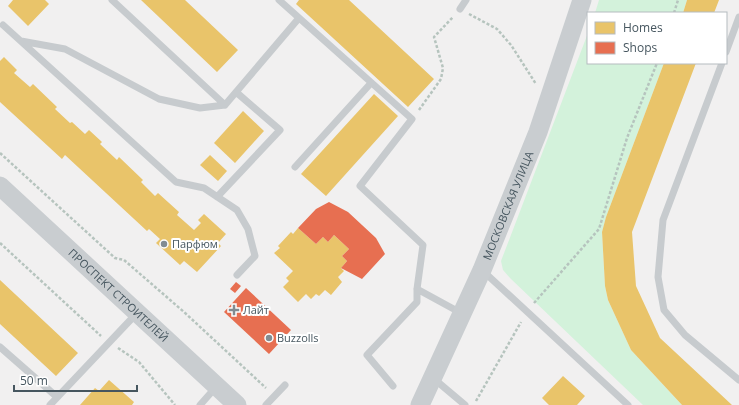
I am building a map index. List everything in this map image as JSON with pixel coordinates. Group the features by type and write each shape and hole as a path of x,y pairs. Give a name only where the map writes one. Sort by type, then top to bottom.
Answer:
{"main road":[{"name":"МОСКОВСКАЯ УЛИЦА","path":"420,405 482,270 538,132 582,0"},
{"name":"ПРОСПЕКТ СТРОИТЕЛЕЙ","path":"0,186 237,405"}],"lane":[{"path":"112,0 225,105"},
{"path":"278,0 412,119 360,186 423,244 417,289 417,302 367,355 393,386"},
{"path":"460,9 466,0"},
{"path":"727,49 739,17"},
{"path":"21,41 64,49 159,99 200,108 225,105 299,18"},
{"path":"1,24 176,182 204,188 237,210 248,229 255,256 237,275"},
{"path":"722,64 663,220 658,277 664,310 685,335 739,380"},
{"path":"295,167 372,83"},
{"path":"217,197 280,130 236,92"},
{"path":"482,270 628,405"},
{"path":"417,289 462,314"},
{"path":"50,405 137,313"},
{"path":"0,347 57,397"},
{"path":"433,377 465,405"},
{"path":"266,405 285,385"},
{"path":"200,405 217,386"}],"path":[{"path":"674,12 678,0"},
{"path":"412,119 440,80 443,68 434,37 460,9 497,29 511,45 540,89"},
{"path":"474,405 527,311 598,229 627,138 657,64"},
{"path":"0,153 115,258 124,260 184,312 275,396"},
{"path":"0,244 109,343 140,362 175,405"}],"green space":[{"path":"599,0 687,0 683,12 595,12"},
{"path":"587,36 587,64 664,64 606,217 602,232 605,286 608,300 631,350 682,405 643,405 511,279 503,270 501,261"}],"building: Homes":[{"path":"13,0 45,0 49,4 28,26 8,6"},
{"path":"141,0 185,0 238,50 217,72"},
{"path":"299,0 349,0 434,79 408,107 296,4"},
{"path":"687,0 719,0 714,12 683,12"},
{"path":"4,57 17,70 14,73 30,87 33,84 57,107 55,109 70,123 72,122 85,134 89,130 102,142 100,144 117,160 119,157 143,180 141,182 155,196 158,193 179,212 177,215 194,230 201,223 198,220 204,214 226,234 218,243 221,246 197,272 184,261 180,265 156,243 160,239 149,229 147,231 65,155 62,159 0,102 0,61"},
{"path":"664,64 696,64 632,232 636,286 660,338 732,405 682,405 631,350 608,300 605,286 602,232 606,217"},
{"path":"374,94 398,116 326,196 301,174"},
{"path":"243,111 264,131 235,163 214,143"},
{"path":"210,155 227,171 218,181 200,165"},
{"path":"298,228 316,244 323,237 328,242 334,235 349,249 342,256 347,261 341,268 344,271 338,277 342,282 331,295 325,290 319,296 316,294 311,299 306,294 298,302 283,287 289,281 286,278 293,271 274,253 280,248 278,246 291,232 293,234"},
{"path":"0,280 78,353 56,376 0,324"},
{"path":"563,376 585,396 577,405 549,405 542,398"},
{"path":"109,380 134,402 132,405 80,405 95,388 99,391"}],"building: Shops":[{"path":"329,202 348,212 376,238 385,254 362,279 341,268 347,261 342,256 349,249 334,235 328,242 323,237 316,244 298,228 316,209"},
{"path":"236,282 241,286 235,293 230,289"},
{"path":"246,288 291,330 269,354 224,312"}],"place":[{"name":"Парфюм","path":"164,244"},
{"name":"Лайт","path":"234,310"},
{"name":"Buzzolls","path":"269,338"}]}
